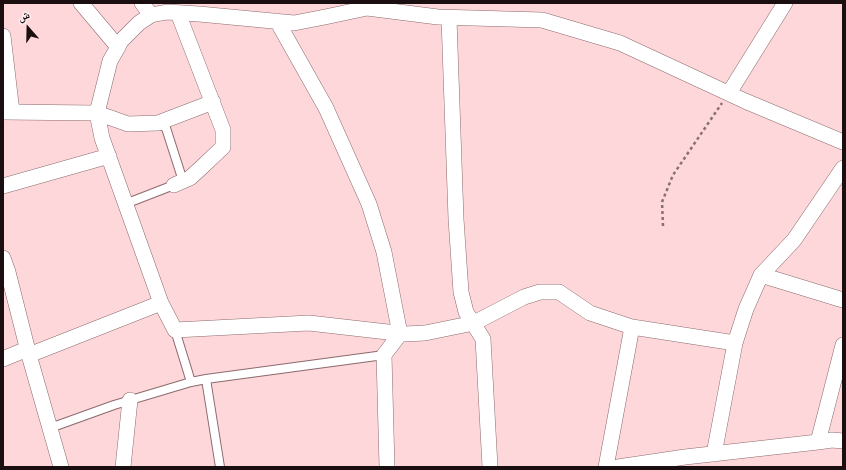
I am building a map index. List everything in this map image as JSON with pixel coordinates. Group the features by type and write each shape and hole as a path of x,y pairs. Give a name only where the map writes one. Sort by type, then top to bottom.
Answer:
{"street":[{"path":"81,3 118,47"},
{"path":"729,93 785,3"},
{"path":"735,342 632,327 590,313 559,292 540,292 524,297 474,323 425,333 400,333 309,323 175,330 161,303 102,138 97,113 110,61 121,41 139,23 147,9 176,9 199,14 294,23 368,8 449,18 542,20 620,43 729,93 843,142"},
{"path":"176,9 224,130 223,147 190,178 179,183"},
{"path":"449,18 456,219 461,285 466,312 483,339 490,467"},
{"path":"277,22 326,108 369,204 384,252 400,333 384,355 387,467"},
{"path":"3,36 7,112 97,113 128,124 158,123 212,102"},
{"path":"3,186 108,156"},
{"path":"714,454 735,342 746,309 760,275 794,240 843,168"},
{"path":"3,258 61,467"},
{"path":"760,275 843,300"},
{"path":"3,359 28,352 161,303"},
{"path":"606,467 632,327"},
{"path":"818,442 843,345"},
{"path":"123,467 130,400"},
{"path":"618,467 832,440 843,441"}],"lane":[{"path":"125,204 179,183 166,128 158,123"},
{"path":"175,330 191,382"},
{"path":"50,428 130,400 191,382 384,355"},
{"path":"206,380 220,467"}],"path":[{"path":"663,226 662,202 673,175 729,93"}]}
